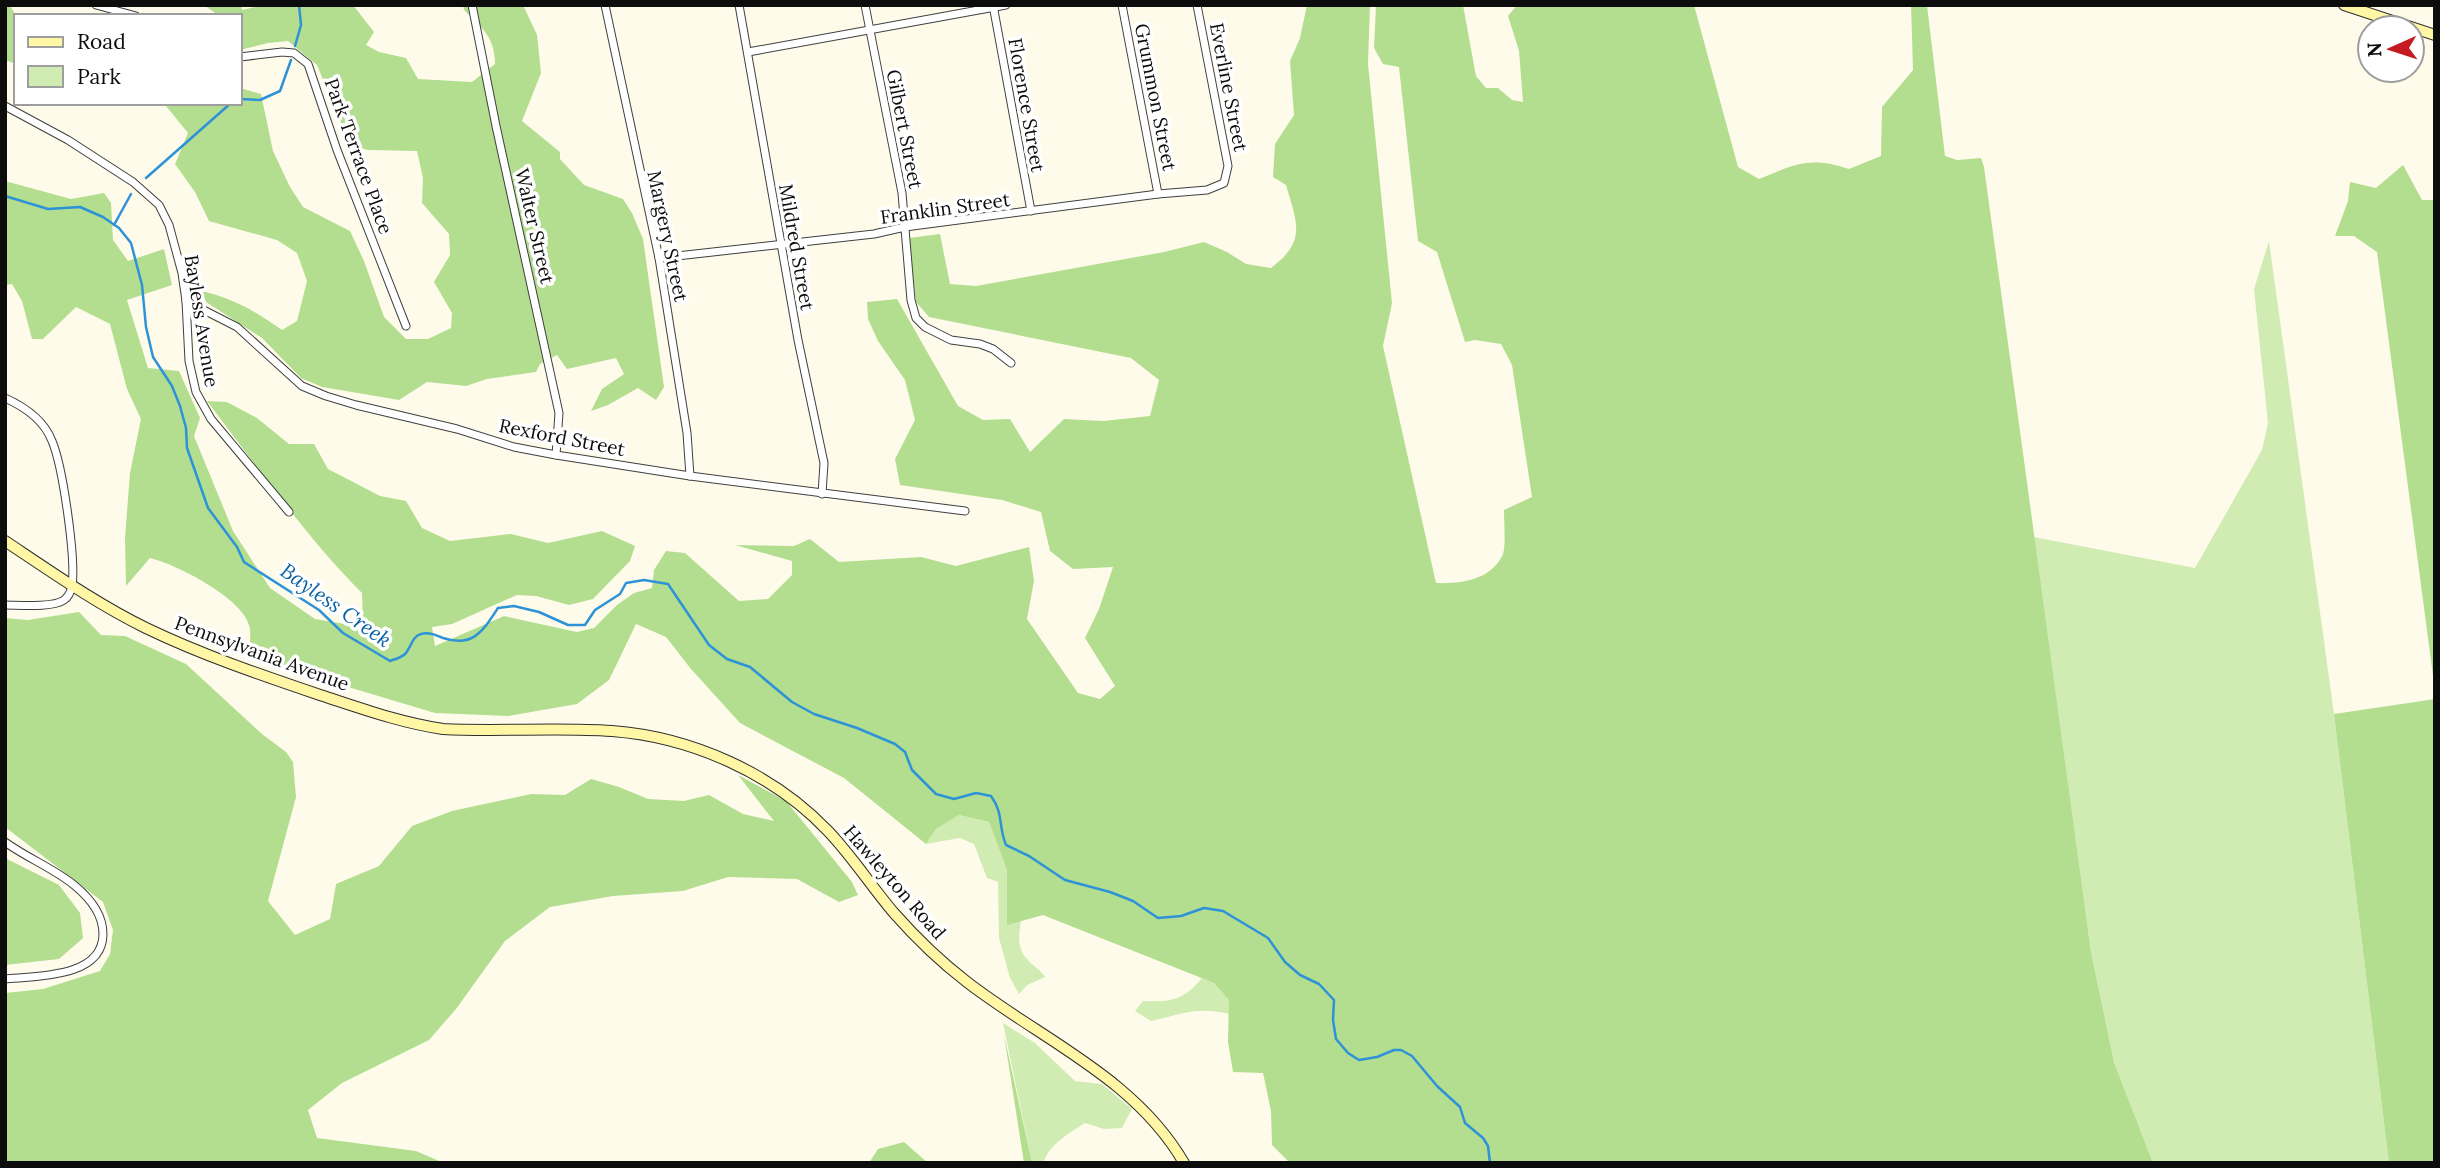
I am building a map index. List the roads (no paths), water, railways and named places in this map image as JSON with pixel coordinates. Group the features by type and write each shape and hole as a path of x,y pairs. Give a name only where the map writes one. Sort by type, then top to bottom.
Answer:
{"street":[{"path":"96,5 129,14"},
{"name":"Walter Street","path":"472,5 559,413 556,455"},
{"name":"Margery Street","path":"605,5 659,258 687,433 690,475"},
{"name":"Mildred Street","path":"738,5 780,245 824,463 822,494"},
{"name":"Gilbert Street","path":"865,5 902,193 911,300 916,318 925,327 951,340 980,344 993,349 1012,363"},
{"path":"748,52 1006,5"},
{"name":"Grummon Street","path":"1122,5 1158,194"},
{"name":"Everline Street","path":"1197,5 1219,111 1228,166 1227,175"},
{"path":"2344,5 2435,34"},
{"name":"Florence Street","path":"993,6 1031,211"},
{"name":"Park Terrace Place","path":"242,57 282,52 294,54 308,64 337,150 406,326"},
{"name":"Bayless Avenue","path":"5,106 68,141 152,197 169,225 182,273 189,361 192,381 199,399 211,419 289,512"},
{"name":"Franklin Street","path":"659,258 874,234 905,227 1207,190 1224,183 1227,175"},
{"name":"Rexford Street","path":"186,301 237,327 302,386 326,396 457,429 514,447 690,475 965,512"},
{"path":"5,398 27,410 42,424 52,440 66,509 72,585 65,599 54,604 5,605"},
{"name":"Pennsylvania Avenue","path":"5,541 72,585 143,626 258,674 421,726 528,731"},
{"name":"Hawleyton Road","path":"528,731 614,732 666,741 747,770 784,792 830,832 894,912 941,961 991,999 1117,1085 1155,1121 1184,1163"},
{"path":"5,842 77,887 97,910 103,924 103,943 95,957 87,964 64,972 5,979"}],"waterway":[{"path":"295,46 301,25 299,5"},
{"path":"242,99 260,100 280,91 291,60"},
{"path":"146,178 229,105"},
{"path":"114,225 131,194"},
{"name":"Bayless Creek","path":"5,196 48,209 80,207 119,228 131,243 142,285 146,327 153,357 172,386 180,406 186,428 187,448 208,508 237,547 244,562 319,610 343,633 390,661 405,654 421,634 432,634 453,641 470,639 482,630 498,608 514,606 539,612 568,625 585,625 595,610 620,594 626,583 644,580 668,584 709,645 727,659 750,667 792,702 814,714 895,744 905,752 912,770 936,794 954,799 976,793 991,796 998,809 1006,845 1029,856 1065,880 1133,901 1158,918 1181,916 1204,908 1223,911 1268,938 1285,962 1300,975 1319,984 1334,1000 1336,1039 1348,1053 1359,1060 1394,1050 1401,1050 1412,1056 1437,1086 1460,1107 1465,1123 1483,1138 1488,1146 1490,1163"}]}
